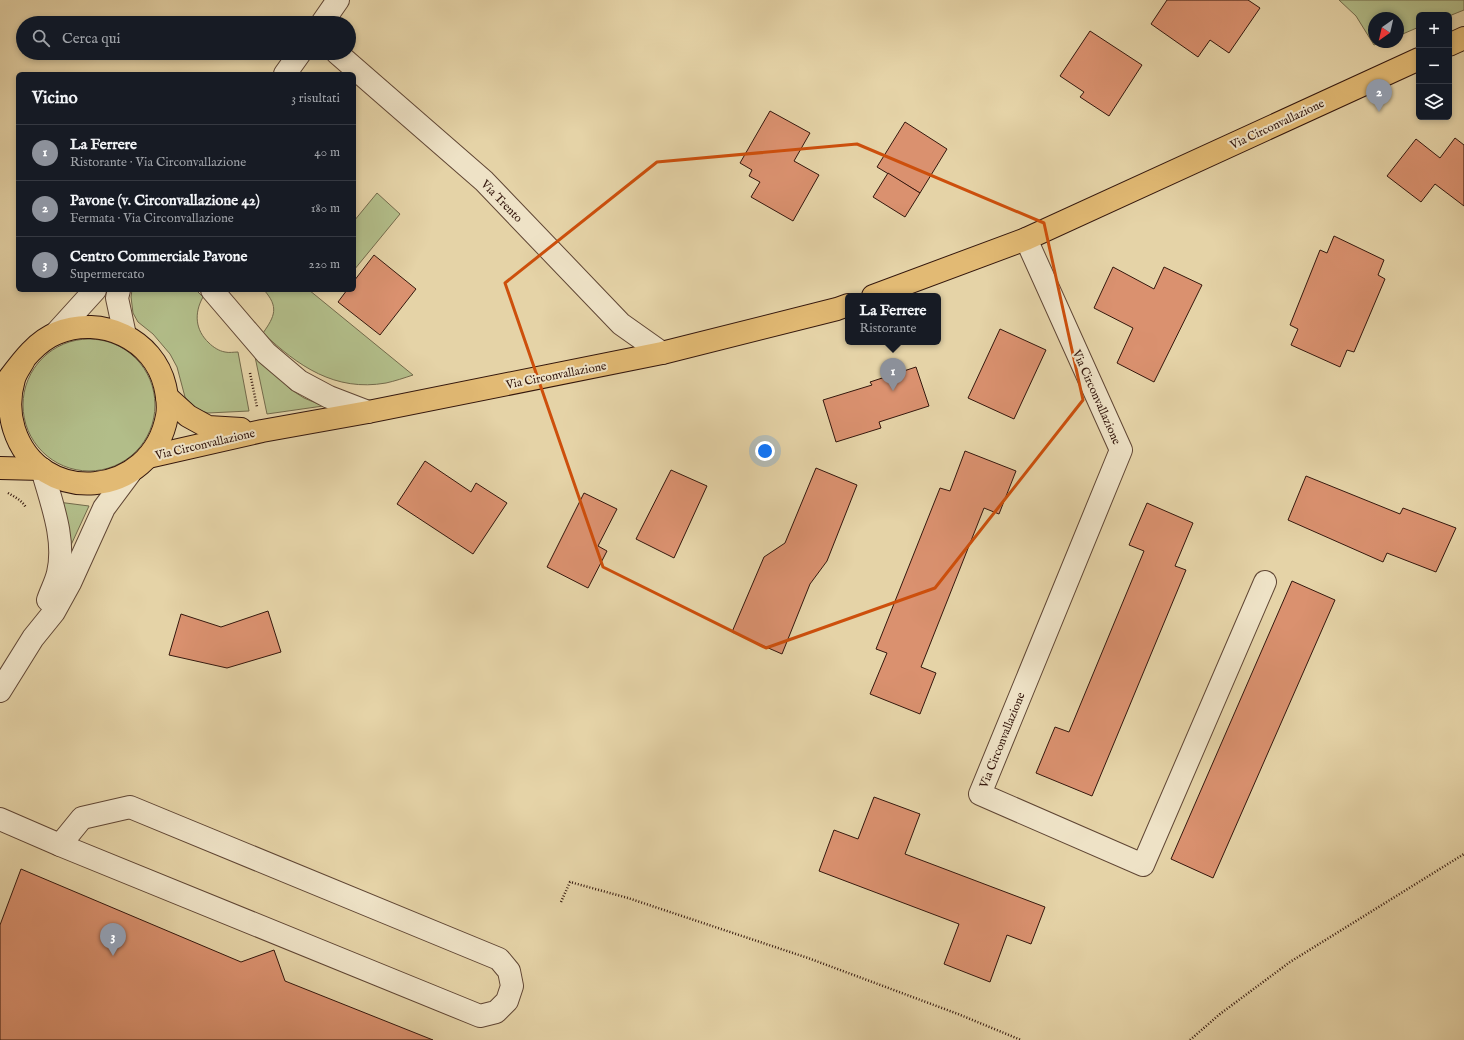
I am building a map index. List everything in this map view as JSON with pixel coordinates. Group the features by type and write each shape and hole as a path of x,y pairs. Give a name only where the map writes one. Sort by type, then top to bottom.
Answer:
{"main road":[{"path":"1452,44 1464,38"},
{"name":"Via Circonvallazione","path":"881,293 1026,239 1416,59"},
{"name":"Via Circonvallazione","path":"148,457 262,431 368,412 662,353 845,306"},
{"name":"Via Circonvallazione","path":"0,390 24,360 38,345 56,333 73,328 91,326 108,329 125,335 141,346 154,360 163,378 167,397 167,413 164,429 158,444 148,457 130,473 113,480 95,484 77,483 59,478 42,469 28,455 17,438 11,418 10,398 14,378 24,360"},
{"name":"Via Circonvallazione","path":"167,397 188,416 208,427 262,431"},
{"name":"Via Circonvallazione","path":"0,468 42,469"}],"street":[{"path":"327,16 338,0"},
{"path":"286,72 295,60"},
{"name":"Via Trento","path":"345,60 484,182 621,324 662,353"},
{"name":"Via Circonvallazione","path":"1026,239 1121,450 980,794 1143,865 1265,582"},
{"path":"56,333 93,292"},
{"path":"118,292 117,298 125,335"},
{"path":"214,292 266,353 299,381 329,397 368,412"},
{"path":"33,638 58,574 60,544 42,469"},
{"path":"0,691 33,638 54,612 70,583 104,508 130,473"},
{"path":"0,819 60,845 480,1016 496,1012 507,1001 512,986 509,971 499,958 130,807 82,818 60,845"}],"path":[{"path":"250,368 262,431"},
{"path":"6,492 17,498 25,505 27,510"},
{"path":"1190,1040 1220,1014 1290,962 1464,854"},
{"path":"562,902 570,882 628,898 808,958 958,1014 1021,1040"}],"highlighted area":[{"path":"857,144 1044,223 1083,400 935,588 766,648 603,567 505,283 657,162"}],"green space":[{"path":"1339,0 1464,0 1464,10 1452,15 1452,12 1416,12 1416,28 1404,33 1404,12 1368,12 1368,35 1356,16"},
{"path":"377,193 400,214 356,268 356,219"},
{"path":"132,292 198,292 203,297 197,315 197,321 201,333 204,338 216,349 227,352 238,352 249,411 208,413 198,410 190,404 185,397 177,367 170,354 153,334 138,322 133,313"},
{"path":"266,292 311,292 413,375 386,383 368,385 350,384 318,374 290,356 263,333 274,312 269,296"},
{"path":"89,339 114,344 131,354 140,363 150,380 155,405 150,430 140,447 131,456 114,466 89,471 64,466 47,456 38,447 28,430 23,405 28,380 38,363 47,354 64,344"},
{"path":"254,352 290,389 304,398 323,406 267,414"},
{"path":"58,502 89,506 71,545"}],"building":[{"path":"1167,0 1248,0 1260,8 1229,53 1210,40 1198,57 1151,24"},
{"path":"1090,31 1142,65 1109,116 1080,97 1084,92 1060,76"},
{"path":"770,111 810,133 794,161 819,175 793,221 751,197 760,182 749,176 752,170 740,163"},
{"path":"905,122 947,149 920,193 877,167"},
{"path":"1455,138 1464,145 1464,206 1435,184 1421,202 1387,176 1416,139 1440,158"},
{"path":"888,173 920,193 905,217 873,197"},
{"path":"1334,236 1384,260 1378,275 1385,279 1354,352 1347,350 1340,367 1291,345 1298,329 1290,325 1320,250 1327,253"},
{"path":"374,255 416,289 380,335 338,302 346,292 356,292 356,278"},
{"path":"1113,267 1154,289 1164,267 1202,285 1154,382 1117,363 1133,328 1094,308"},
{"path":"1000,329 1046,350 1014,419 968,398"},
{"path":"916,367 929,406 879,422 881,428 836,442 823,400 872,385 870,382"},
{"path":"965,451 1016,471 999,514 984,508 921,667 936,673 920,714 870,694 887,653 876,649 940,488 950,491"},
{"path":"425,461 471,492 476,483 507,503 473,554 397,504"},
{"path":"816,468 857,485 827,561 810,584 782,654 732,632 764,557 785,543"},
{"path":"671,470 707,486 674,558 636,539"},
{"path":"1306,476 1400,514 1403,508 1456,528 1436,572 1387,553 1383,562 1288,520"},
{"path":"584,493 617,509 598,546 607,551 588,588 547,567"},
{"path":"1147,503 1193,523 1175,566 1186,570 1092,796 1036,773 1055,727 1069,732 1144,551 1129,545"},
{"path":"1292,581 1335,600 1213,878 1171,859"},
{"path":"268,611 281,652 227,668 169,655 181,614 221,627"},
{"path":"874,797 920,814 905,854 1045,907 1031,944 1007,935 990,982 944,964 959,924 819,871 834,830 858,839"},
{"path":"21,869 241,962 274,950 285,981 433,1040 0,1040 0,925"}],"place":[{"name":"Pavone (v. Circonvallazione 42)","path":"1379,112"},
{"name":"La Ferrere","path":"893,391"},
{"name":"Centro Commerciale Pavone","path":"113,956"}]}
